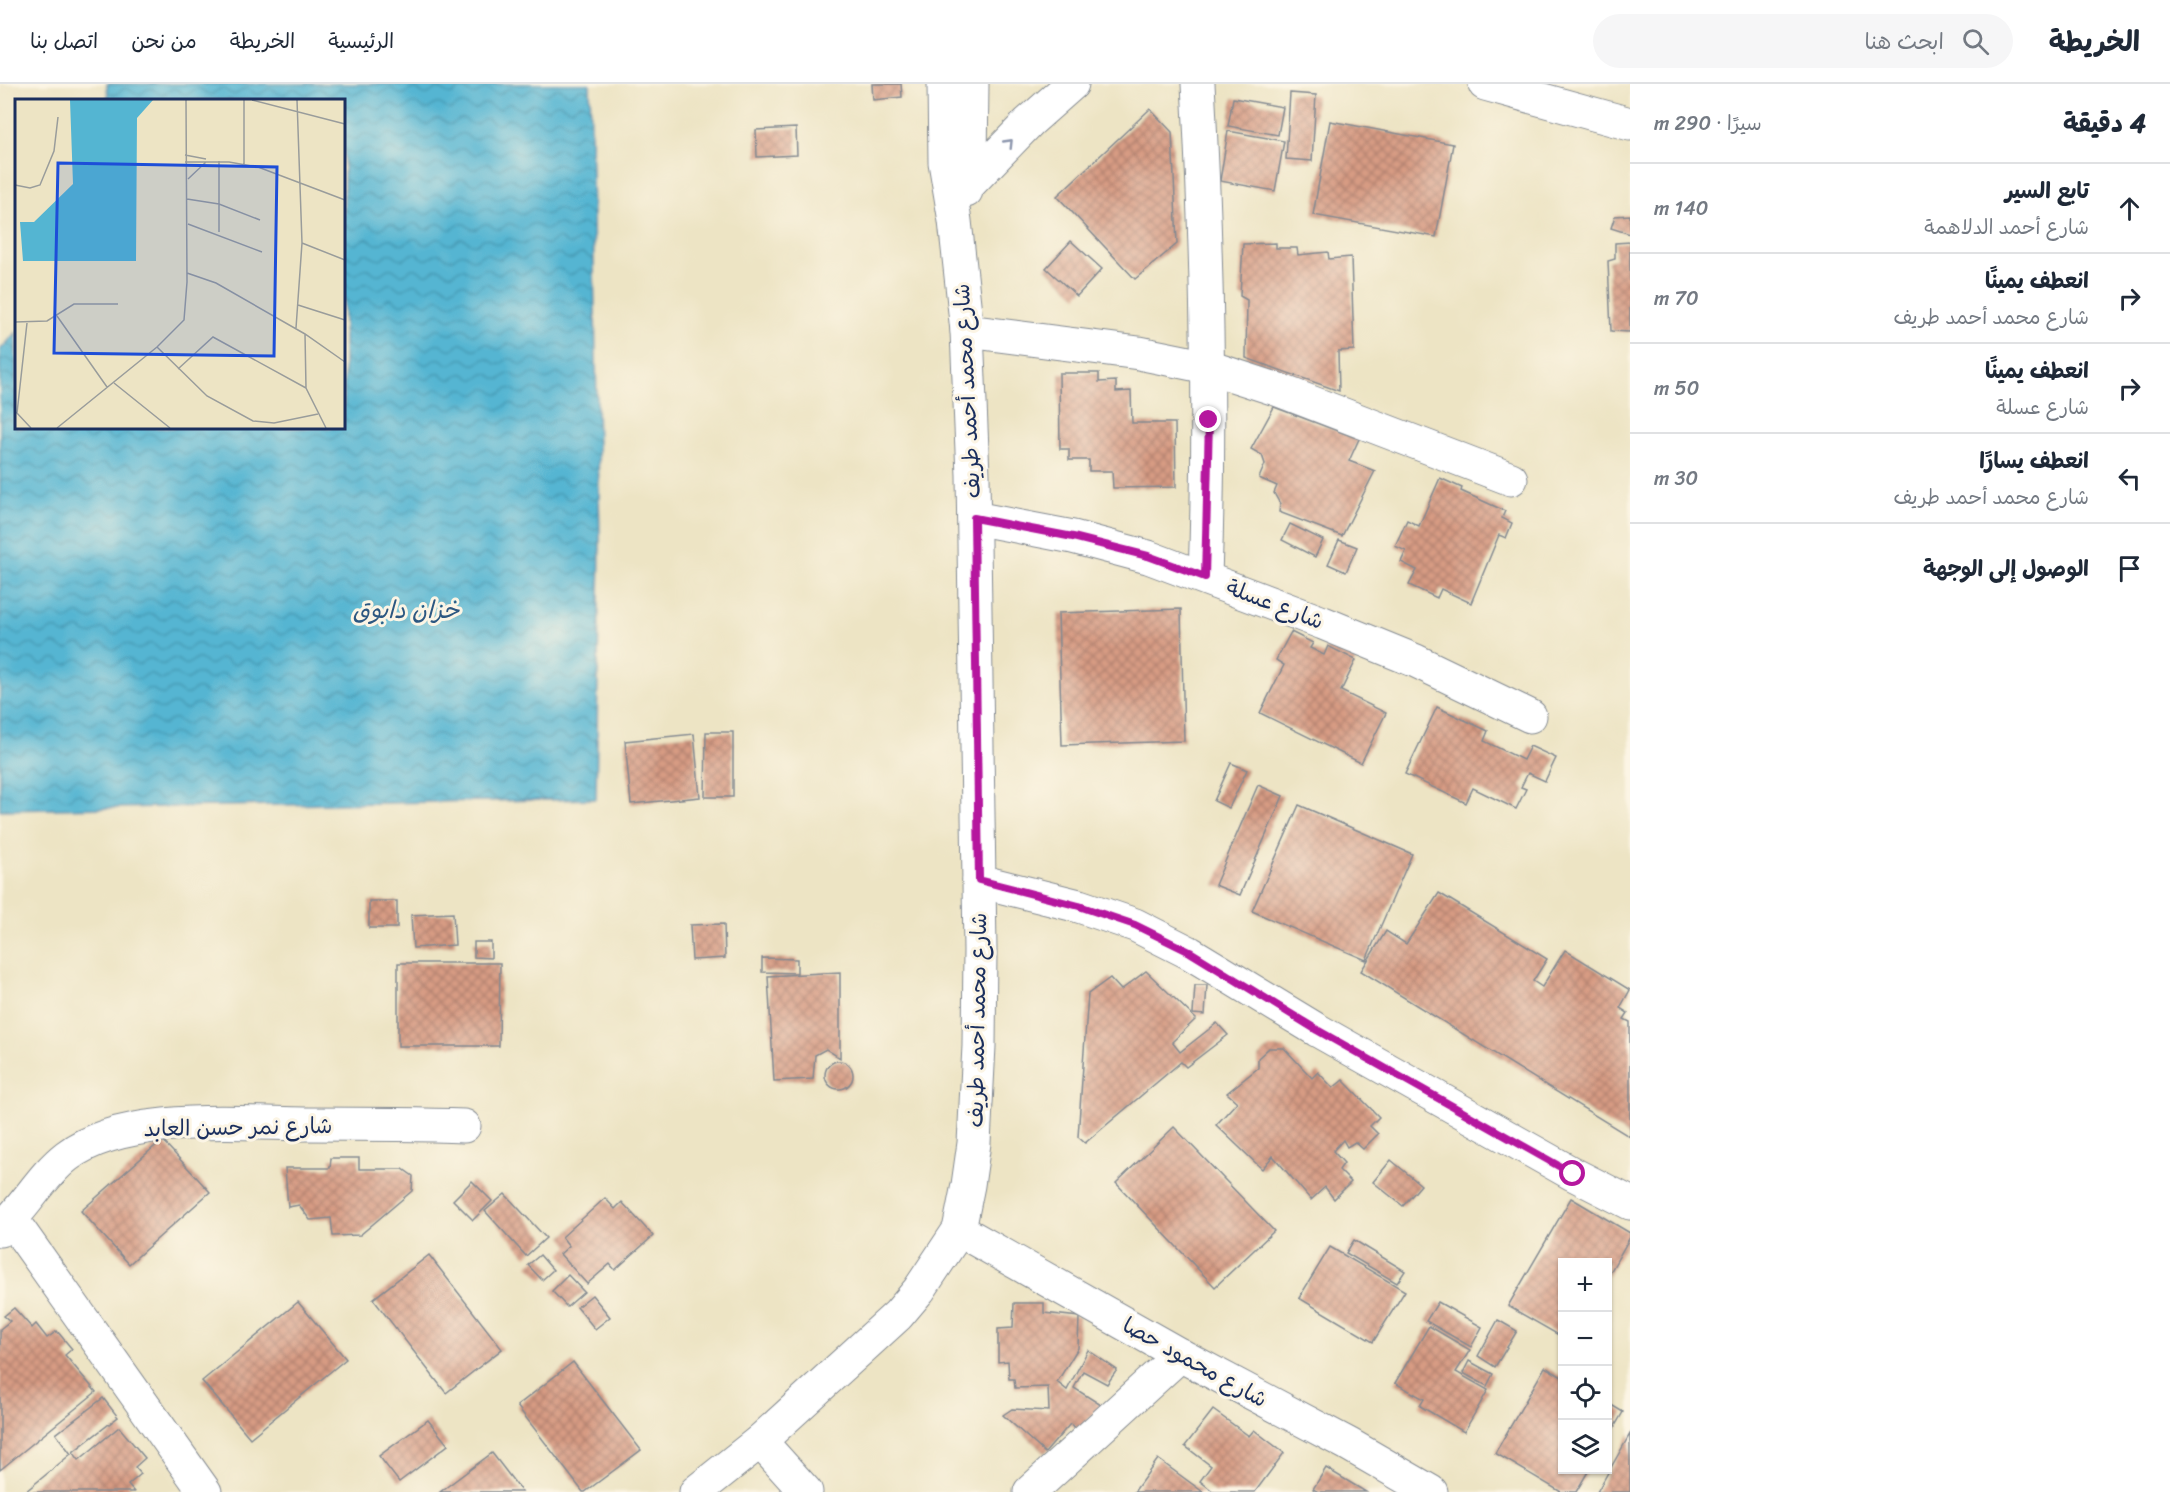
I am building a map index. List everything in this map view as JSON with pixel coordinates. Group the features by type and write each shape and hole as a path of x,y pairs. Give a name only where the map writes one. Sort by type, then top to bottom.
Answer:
{"street":[{"name":"شارع محمد أحمد طريف","path":"696,1492 760,1441 898,1315 919,1290 959,1230 974,1143 979,1046 979,880 972,415 967,331 955,221 945,162 944,84"},
{"name":"شارع محمد أحمد طريف","path":"955,221 968,185 971,161 972,84"},
{"path":"968,185 1029,122 1072,84"},
{"path":"1198,84 1208,300 1209,474 1205,577"},
{"path":"1485,84 1630,124"},
{"path":"967,331 1139,353 1208,367 1279,390 1511,479"},
{"name":"شارع عسلة","path":"974,518 1073,537 1148,556 1416,661 1530,716"},
{"path":"979,880 1079,906 1135,925 1172,943 1317,1030 1573,1174 1630,1203"},
{"name":"شارع نمر حسن العابد","path":"205,1492 6,1225 67,1156 94,1140 136,1128 180,1124 263,1123 464,1126"},
{"name":"شارع محمود حصا","path":"959,1230 1180,1355 1348,1444 1431,1492"},
{"path":"1030,1492 1180,1355"},
{"path":"760,1441 806,1492"}],"water":[{"name":"خزان دابوق","path":"107,84 590,84 600,540 596,799 0,810 0,350 15,334 15,429 345,429 345,99 108,99"}],"building":[{"path":"872,84 901,84 902,97 873,100"},
{"path":"1290,93 1316,95 1312,161 1286,159"},
{"path":"1233,98 1283,107 1278,135 1228,126"},
{"path":"1150,109 1172,132 1177,244 1135,279 1057,196"},
{"path":"1330,121 1453,144 1436,237 1313,215"},
{"path":"796,128 797,155 757,157 756,130"},
{"path":"1228,131 1284,141 1275,191 1220,181"},
{"path":"1630,215 1630,234 1611,228 1615,216"},
{"path":"1071,241 1102,269 1077,296 1046,268"},
{"path":"1630,242 1630,332 1611,331 1608,261 1615,259 1615,243"},
{"path":"1276,243 1276,248 1297,248 1298,255 1328,252 1329,259 1351,257 1354,350 1338,351 1339,391 1246,358 1247,300 1240,296 1243,244"},
{"path":"1059,373 1099,373 1099,382 1116,381 1116,392 1131,391 1132,423 1175,423 1176,487 1113,488 1112,471 1089,471 1089,460 1069,460 1069,449 1060,449"},
{"path":"1274,407 1359,439 1349,461 1375,471 1342,536 1279,512 1280,504 1274,493 1277,486 1259,478 1265,464 1262,455 1251,449"},
{"path":"1440,478 1462,488 1461,491 1505,511 1502,518 1512,523 1506,538 1499,535 1471,603 1441,589 1437,598 1409,585 1417,570 1401,562 1406,551 1395,546 1407,520 1419,526"},
{"path":"1290,524 1323,540 1315,557 1282,540"},
{"path":"1339,540 1357,547 1346,572 1328,564"},
{"path":"1181,609 1184,741 1062,745 1058,613"},
{"path":"1291,632 1313,643 1310,648 1324,655 1328,646 1356,660 1341,691 1386,713 1361,763 1260,713 1284,665 1276,660"},
{"path":"1437,707 1488,731 1484,741 1523,760 1530,746 1556,758 1545,781 1528,773 1521,787 1526,789 1516,809 1473,788 1466,803 1405,774"},
{"path":"706,732 733,732 733,797 705,797"},
{"path":"694,734 700,797 631,804 625,741"},
{"path":"1231,763 1247,770 1229,808 1214,801"},
{"path":"1258,785 1283,796 1240,895 1215,885"},
{"path":"1299,805 1412,854 1366,960 1252,911"},
{"path":"1439,893 1547,959 1533,981 1542,987 1565,950 1630,990 1620,1008 1628,1013 1624,1019 1630,1022 1630,1137 1361,971 1386,931 1406,944"},
{"path":"369,901 397,901 397,928 369,928"},
{"path":"453,913 455,945 413,948 411,915"},
{"path":"724,924 725,958 692,960 690,925"},
{"path":"474,942 491,942 491,958 474,957"},
{"path":"762,958 797,959 797,973 762,972"},
{"path":"398,963 500,963 499,1046 398,1046"},
{"path":"1146,971 1196,1019 1172,1042 1180,1052 1217,1023 1228,1035 1186,1067 1181,1062 1085,1143 1078,1137 1088,994 1110,978 1121,990"},
{"path":"840,972 840,1058 826,1049 815,1055 813,1079 774,1081 768,976"},
{"path":"1195,985 1207,985 1205,1015 1193,1014"},
{"path":"1269,1048 1284,1048 1312,1078 1318,1072 1333,1088 1343,1080 1379,1117 1370,1126 1378,1134 1363,1149 1355,1142 1347,1147 1343,1140 1333,1151 1344,1163 1339,1170 1351,1182 1334,1199 1325,1187 1311,1200 1273,1156 1262,1169 1216,1125 1237,1102 1227,1093 1258,1068 1258,1058"},
{"path":"839,1061 849,1065 853,1075 849,1085 839,1089 829,1085 825,1075 829,1065"},
{"path":"1174,1127 1274,1231 1215,1287 1116,1183"},
{"path":"162,1140 210,1192 129,1264 81,1211"},
{"path":"331,1158 359,1158 359,1169 403,1169 413,1176 412,1191 360,1235 333,1236 331,1218 310,1220 299,1205 288,1207 285,1168 330,1168"},
{"path":"1391,1160 1421,1185 1403,1206 1373,1182"},
{"path":"472,1181 492,1201 473,1220 453,1200"},
{"path":"505,1194 546,1238 526,1256 485,1211"},
{"path":"605,1198 615,1209 622,1202 653,1236 615,1270 610,1264 587,1284 560,1254 569,1246 562,1237"},
{"path":"1571,1198 1630,1233 1612,1269 1612,1258 1558,1258 1558,1335 1508,1306"},
{"path":"1354,1240 1405,1271 1397,1283 1346,1253"},
{"path":"1330,1247 1405,1291 1373,1342 1299,1298"},
{"path":"429,1255 502,1349 446,1393 373,1299"},
{"path":"540,1255 553,1270 542,1280 528,1265"},
{"path":"568,1275 584,1292 567,1307 552,1291"},
{"path":"592,1295 610,1317 595,1329 577,1307"},
{"path":"298,1302 346,1359 250,1438 202,1381"},
{"path":"1438,1302 1482,1327 1471,1347 1426,1321"},
{"path":"1014,1303 1044,1303 1044,1313 1079,1317 1078,1348 1057,1382 1067,1390 1088,1350 1117,1370 1107,1384 1083,1371 1074,1388 1101,1405 1079,1430 1070,1424 1045,1453 1003,1415 1012,1409 1049,1411 1048,1387 1015,1388 1014,1379 1009,1379 1008,1361 998,1362 998,1329 1013,1328"},
{"path":"14,1308 32,1328 36,1324 47,1338 57,1331 72,1349 65,1355 96,1392 0,1470 0,1329 10,1321 4,1316"},
{"path":"1498,1320 1517,1331 1495,1367 1478,1356"},
{"path":"1429,1326 1470,1350 1456,1372 1488,1390 1464,1432 1420,1406 1424,1399 1395,1383"},
{"path":"1469,1361 1493,1374 1487,1386 1463,1373"},
{"path":"573,1362 641,1450 585,1492 517,1406"},
{"path":"1545,1367 1558,1375 1558,1474 1587,1474 1576,1492 1561,1492 1495,1453"},
{"path":"103,1398 118,1417 73,1452 79,1460 119,1427 145,1458 135,1467 141,1474 128,1485 134,1492 25,1492 71,1454 56,1434"},
{"path":"1612,1405 1623,1412 1612,1431"},
{"path":"1213,1410 1249,1436 1254,1430 1284,1453 1255,1492 1214,1492 1200,1481 1211,1466 1185,1446"},
{"path":"428,1420 448,1445 399,1482 379,1456"},
{"path":"1630,1434 1630,1492 1597,1492 1607,1474 1612,1474 1612,1466"},
{"path":"492,1453 522,1492 440,1492"},
{"path":"1158,1459 1203,1492 1134,1492"},
{"path":"1326,1468 1366,1492 1318,1492 1313,1489"}],"route":[{"path":"1209,420 1205,577 1148,556 1073,537 974,518 979,880 1079,906 1135,925 1190,952 1317,1030 1573,1174"}]}
